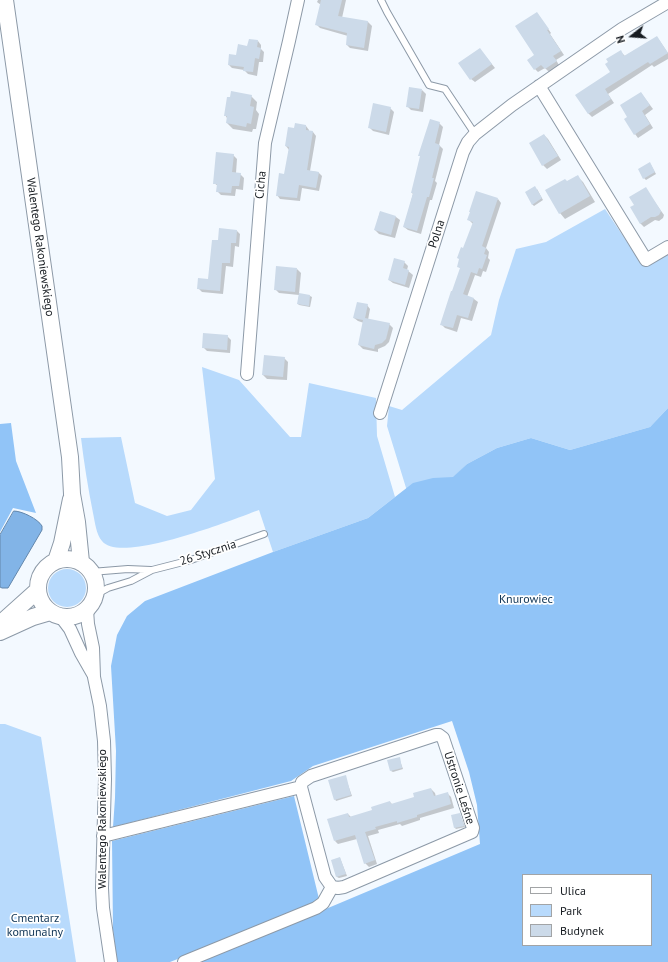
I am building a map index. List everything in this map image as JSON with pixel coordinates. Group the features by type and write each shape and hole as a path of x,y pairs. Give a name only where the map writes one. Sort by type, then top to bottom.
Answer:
{"street":[{"name":"Cicha","path":"247,374 265,143 298,0"},
{"name":"Polna","path":"380,413 463,152 468,142 475,134 539,86 622,29 668,2"},
{"name":"Walentego Rakoniewskiego","path":"4,9 69,450 72,494 86,567"},
{"path":"539,86 646,260 668,247"},
{"name":"Walentego Rakoniewskiego","path":"56,561 62,543 72,494"},
{"path":"0,632 33,617 56,614 75,616 87,610 96,594 96,583 86,567 73,560 65,559 56,561 45,569 38,583 38,590 42,602 56,614"},
{"path":"0,624 38,590"},
{"name":"Walentego Rakoniewskiego","path":"87,610 94,677 100,706 104,753 102,871 103,908 110,962"},
{"name":"Walentego Rakoniewskiego","path":"56,614 70,629 94,677"},
{"name":"Ustronie Leśne","path":"103,836 301,787 302,782 311,776 439,735 443,738 473,828 472,832 351,884 338,888 332,887"},
{"path":"184,962 316,908 322,903 332,887 325,877 301,787"}],"lane":[{"path":"381,0 429,85 445,90 475,134"},
{"name":"26 Stycznia","path":"96,594 108,588 131,581 152,570 191,560 264,534"},
{"name":"26 Stycznia","path":"86,567 152,570"}],"green space":[{"path":"605,209 643,266 668,252 668,408 650,427 570,450 531,438 497,448 467,464 454,477 407,491 387,426 389,406 402,410 491,335 499,300 516,249 546,242"},
{"path":"202,367 239,380 290,437 301,437 309,383 376,398 377,436 395,497 368,518 273,552 259,510 203,530 153,544 131,548 113,547 102,541 98,535 95,524 81,438 121,437 135,503 167,516 191,510 215,479"},
{"name":"Knurowiec","path":"668,408 668,962 200,962 480,844 477,805 469,772 452,721 313,766 291,781 113,827 116,751 111,666 117,635 127,616 145,601 273,552 368,518 413,483 433,478 453,477 467,464 497,448 531,438 570,450 650,427"},
{"path":"11,423 16,461 36,513 13,508 0,532 0,424"},
{"path":"67,569 80,575 86,588 80,601 67,607 54,601 48,588 54,575"},
{"name":"Cmentarz komunalny","path":"0,724 5,724 41,737 76,962 0,962"},
{"path":"294,796 320,903 170,962 116,962 113,930 112,841"}],"shaded area":[{"path":"14,511 21,512 33,518 40,523 42,530 8,588 2,588 0,587 0,535"}],"building":[{"path":"321,0 342,0 338,16 368,21 364,48 346,45 347,33 315,25"},
{"path":"537,12 549,29 547,30 561,51 553,56 557,61 545,69 541,65 534,70 527,60 534,55 515,26"},
{"path":"657,36 668,53 650,64 648,62 605,89 611,99 588,114 575,95 610,72 605,64 608,62 606,59 621,50 624,56"},
{"path":"249,39 258,40 257,47 261,48 259,59 255,58 253,72 243,71 244,67 228,65 229,54 236,55 238,44 247,46"},
{"path":"480,48 492,64 470,80 458,63"},
{"path":"409,87 422,89 419,109 406,107"},
{"path":"231,91 252,95 250,106 254,107 251,124 247,123 246,127 226,123 227,116 224,116 227,97 230,97"},
{"path":"641,92 650,105 642,111 650,124 634,135 624,119 627,117 620,105"},
{"path":"373,103 391,107 386,132 368,128"},
{"path":"430,119 440,122 435,143 440,145 429,197 427,197 417,231 403,227 413,193 411,193 420,156 418,156"},
{"path":"295,123 306,125 306,130 313,131 307,170 319,172 316,188 299,185 297,198 276,196 279,173 284,174 289,147 285,146 288,127 294,128"},
{"path":"544,134 558,156 542,166 529,143"},
{"path":"216,152 234,154 232,172 241,173 239,186 232,186 231,193 216,192 217,184 213,184"},
{"path":"650,162 655,172 643,179 638,169"},
{"path":"578,175 590,196 559,214 545,190 565,179 567,181"},
{"path":"535,186 542,198 532,205 525,192"},
{"path":"646,187 661,211 659,215 651,217 640,224 630,207 634,205 629,197"},
{"path":"476,191 498,198 482,246 486,248 484,254 487,255 482,269 479,268 477,274 471,272 463,294 474,298 468,318 457,315 453,328 440,325 460,268 457,267 459,259 457,258 461,247 463,248 473,222 467,220"},
{"path":"380,211 396,216 391,235 374,230"},
{"path":"219,228 237,230 236,243 231,243 230,263 222,263 220,291 197,289 198,278 208,279 212,240 218,240"},
{"path":"394,258 405,261 403,268 409,270 405,285 388,280"},
{"path":"276,266 297,268 295,292 274,290"},
{"path":"299,293 310,295 309,306 297,304"},
{"path":"357,302 368,304 365,318 390,323 386,339 382,343 375,345 374,349 358,345 363,320 353,318"},
{"path":"203,333 228,335 227,350 202,348"},
{"path":"264,355 285,357 283,377 262,375"},
{"path":"400,757 402,768 390,771 387,760"},
{"path":"346,775 351,795 334,800 328,780"},
{"path":"431,788 434,796 448,792 451,804 417,815 417,817 397,823 397,821 375,827 376,829 365,832 375,860 364,864 355,835 334,841 327,819 348,813 349,817 372,810 371,807 390,801 391,804 414,797 413,793"},
{"path":"460,813 464,826 454,828 451,815"},
{"path":"340,857 346,874 336,877 331,860"}]}
